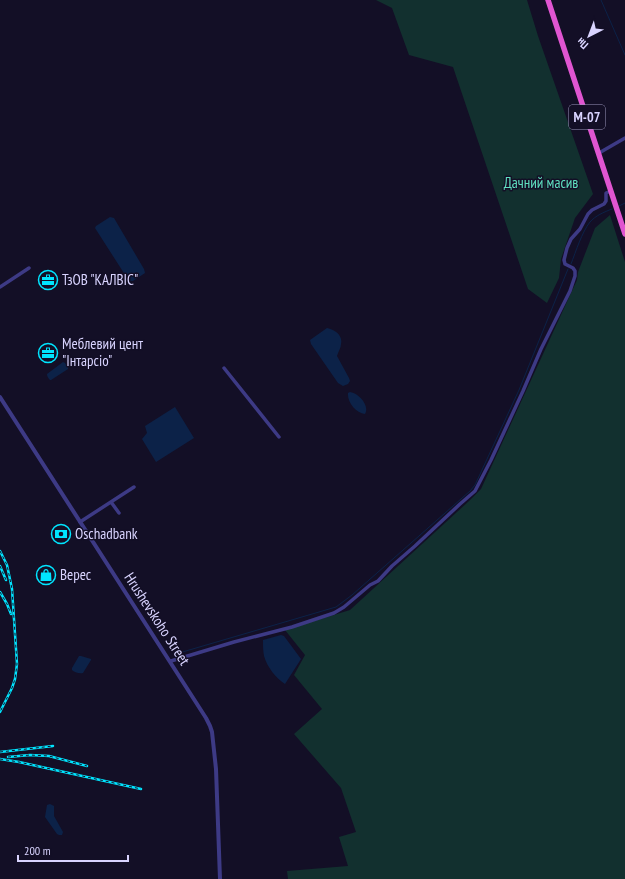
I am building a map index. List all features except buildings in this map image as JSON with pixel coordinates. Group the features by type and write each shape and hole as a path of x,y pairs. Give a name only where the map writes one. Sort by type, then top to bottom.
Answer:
{"highway":[{"name":"М-07","path":"548,0 625,234"}],"street":[{"path":"599,153 625,138"},
{"path":"171,661 234,642 292,627 338,611 382,577 392,566 475,491 491,460 541,349 570,291 575,272 573,268 565,264 564,260 571,239 580,229 588,214 604,204 606,201 606,193 611,191"},
{"path":"0,287 29,268"},
{"path":"224,368 279,437"},
{"name":"Hrushevskoho Street","path":"0,397 171,661 210,726 216,769 220,879"},
{"path":"80,522 134,487"},
{"path":"111,502 119,513"}],"green space":[{"name":"Дачний масив","path":"376,0 527,0 593,194 575,218 561,259 559,278 547,303 528,289 453,67 409,55 392,8"},
{"path":"610,215 625,262 625,879 288,879 287,871 348,866 339,837 356,832 341,788 294,734 322,709 294,675 305,655 285,630 350,610 481,489 577,280 578,272 595,228"}],"water":[{"path":"110,217 114,218 144,269 145,273 133,281 129,281 95,228"},
{"path":"327,328 333,330 341,338 341,346 337,356 350,381 348,384 343,386 338,383 311,344 310,340"},
{"path":"63,362 68,369 50,380 47,374"},
{"path":"350,392 363,400 366,407 365,414 358,412 355,409 349,400 348,393"},
{"path":"175,407 194,438 156,462 142,439 147,433 145,426"},
{"path":"281,635 284,636 301,659 285,684 278,679 270,668 265,660 263,650 263,640"},
{"path":"79,656 91,659 83,673 77,673 72,670"},
{"path":"50,804 54,806 54,816 63,832 62,835 57,834 45,817 47,805"}],"waterway":[{"path":"601,0 625,55"},
{"path":"619,206 625,203"},
{"path":"571,264 587,226 597,216 612,209"},
{"path":"179,653 336,607 352,595 470,491 475,485 519,390 568,269"}],"railway":[{"path":"0,551 7,565 12,589 17,664 12,688 0,712"},
{"path":"0,566 6,580"},
{"path":"0,592 11,614"},
{"path":"0,752 53,746"},
{"path":"8,757 30,755 49,756 87,766"},
{"path":"0,759 141,789"}],"place":[{"name":"ТзОВ \"КАЛВІС\"","path":"48,280"},
{"name":"Меблевий цент \"Інтарсіо\"","path":"48,353"},
{"name":"Oschadbank","path":"61,534"},
{"name":"Верес","path":"46,575"}]}
